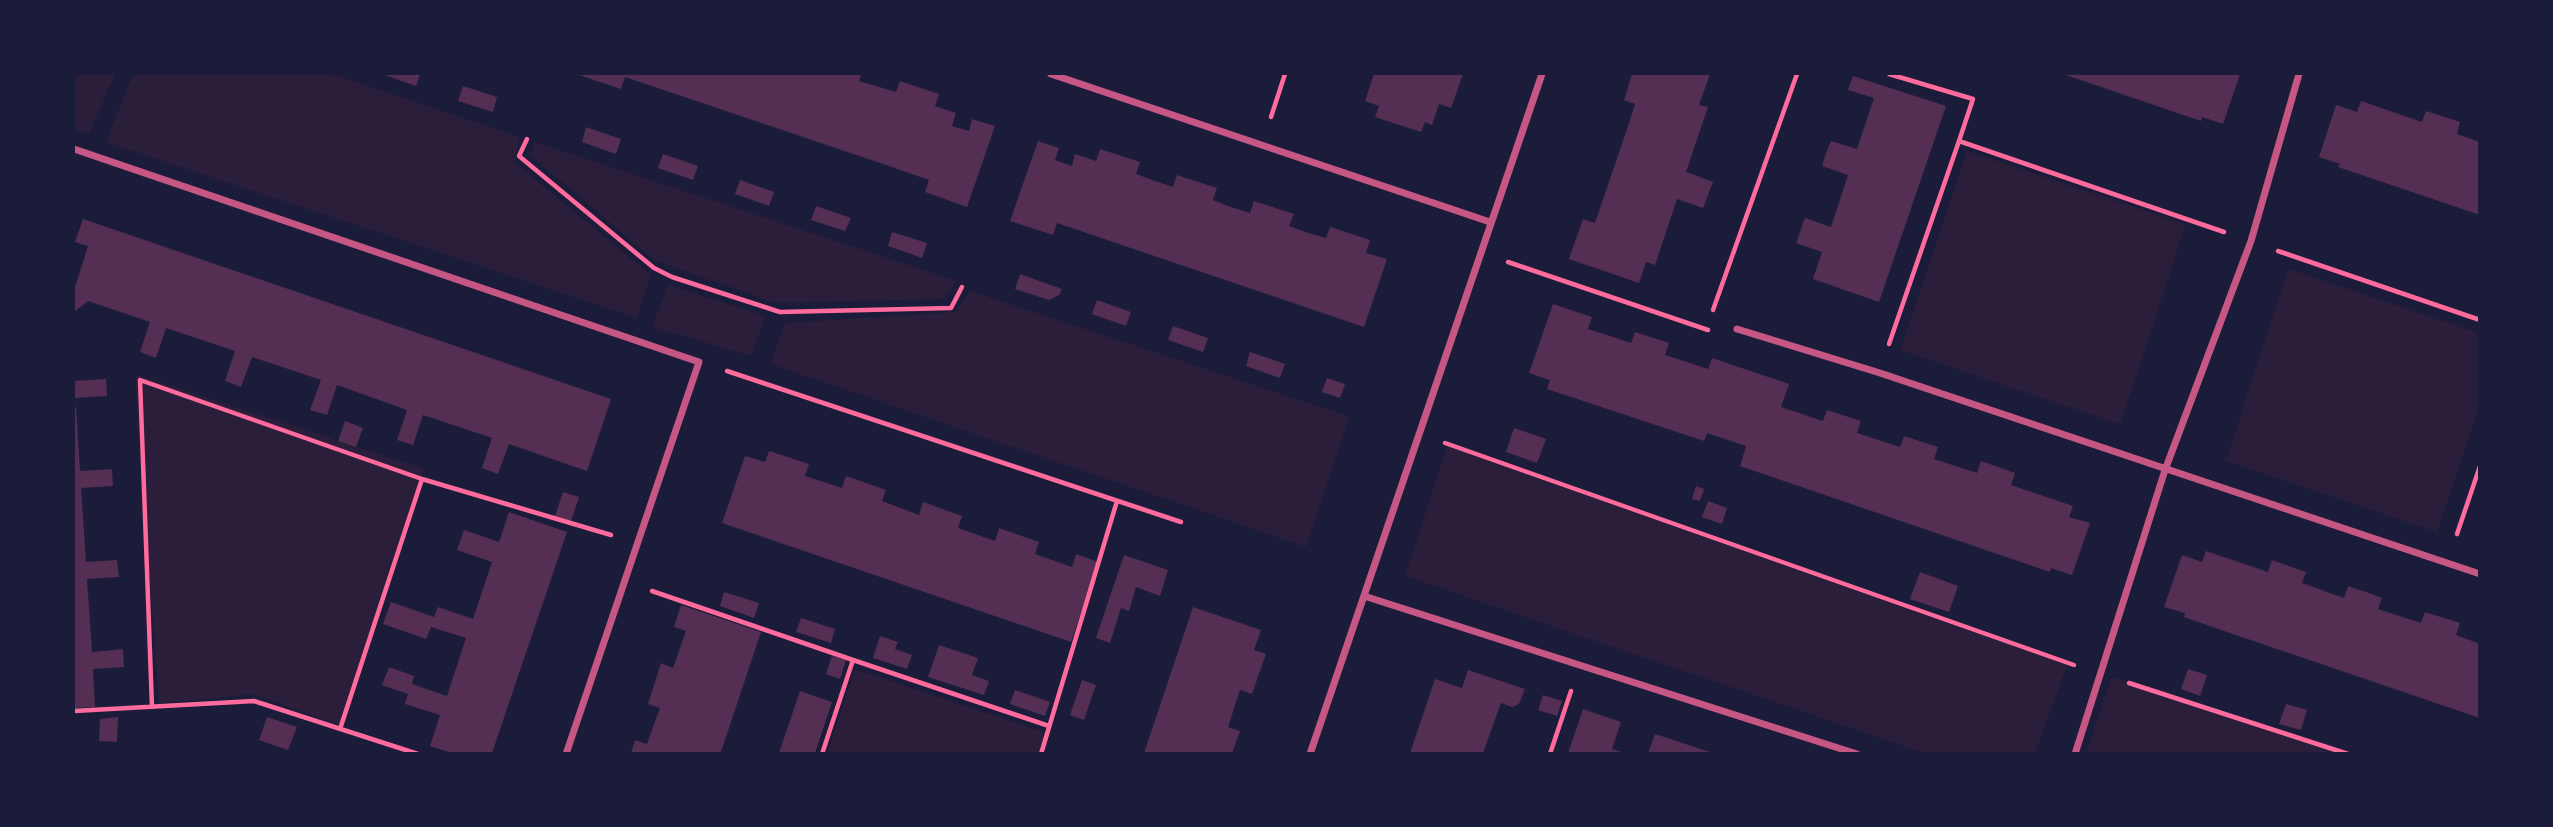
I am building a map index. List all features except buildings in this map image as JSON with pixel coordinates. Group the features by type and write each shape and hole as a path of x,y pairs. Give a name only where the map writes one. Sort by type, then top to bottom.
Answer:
{"street":[{"path":"1051,74 1490,222"},
{"path":"1310,754 1542,74"},
{"path":"2075,754 2165,470 2251,241 2299,74"},
{"path":"74,149 699,362 566,754"},
{"path":"1737,329 1880,373 2480,573"},
{"path":"1364,596 1857,754"}],"path":[{"path":"1261,144 1285,74"},
{"path":"1705,330 1797,74"},
{"path":"1880,373 1973,99 1889,74"},
{"path":"527,139 519,156 654,268 672,277 780,312 951,308 962,287"},
{"path":"1959,141 2480,320"},
{"path":"1480,252 1705,330 1737,329"},
{"path":"699,362 1181,522"},
{"path":"152,707 140,380 422,479 590,530 639,542"},
{"path":"1420,434 2099,674 2348,754"},
{"path":"2448,562 2480,466"},
{"path":"340,729 422,479"},
{"path":"1041,754 1117,502"},
{"path":"625,582 1049,726"},
{"path":"822,754 853,660"},
{"path":"1550,754 1580,665"},
{"path":"74,711 254,701 418,754"}],"shaded area":[{"path":"74,74 115,74 89,134 74,129"},
{"path":"133,74 332,74 520,137 514,162 651,275 637,318 106,142"},
{"path":"535,142 957,281 944,299 776,303 654,260 530,155"},
{"path":"1967,151 2186,224 2120,424 1900,350"},
{"path":"2288,269 2479,333 2479,408 2437,532 2226,461"},
{"path":"668,285 766,316 751,356 652,327"},
{"path":"970,291 1349,416 1306,547 770,364 785,323 955,312"},
{"path":"135,374 424,469 344,727 253,694 159,704"},
{"path":"1447,446 1918,613 2068,663 2035,753 1924,753 1405,576"},
{"path":"855,669 1046,733 1039,753 827,754"},
{"path":"2112,677 2336,753 2086,754"}]}
